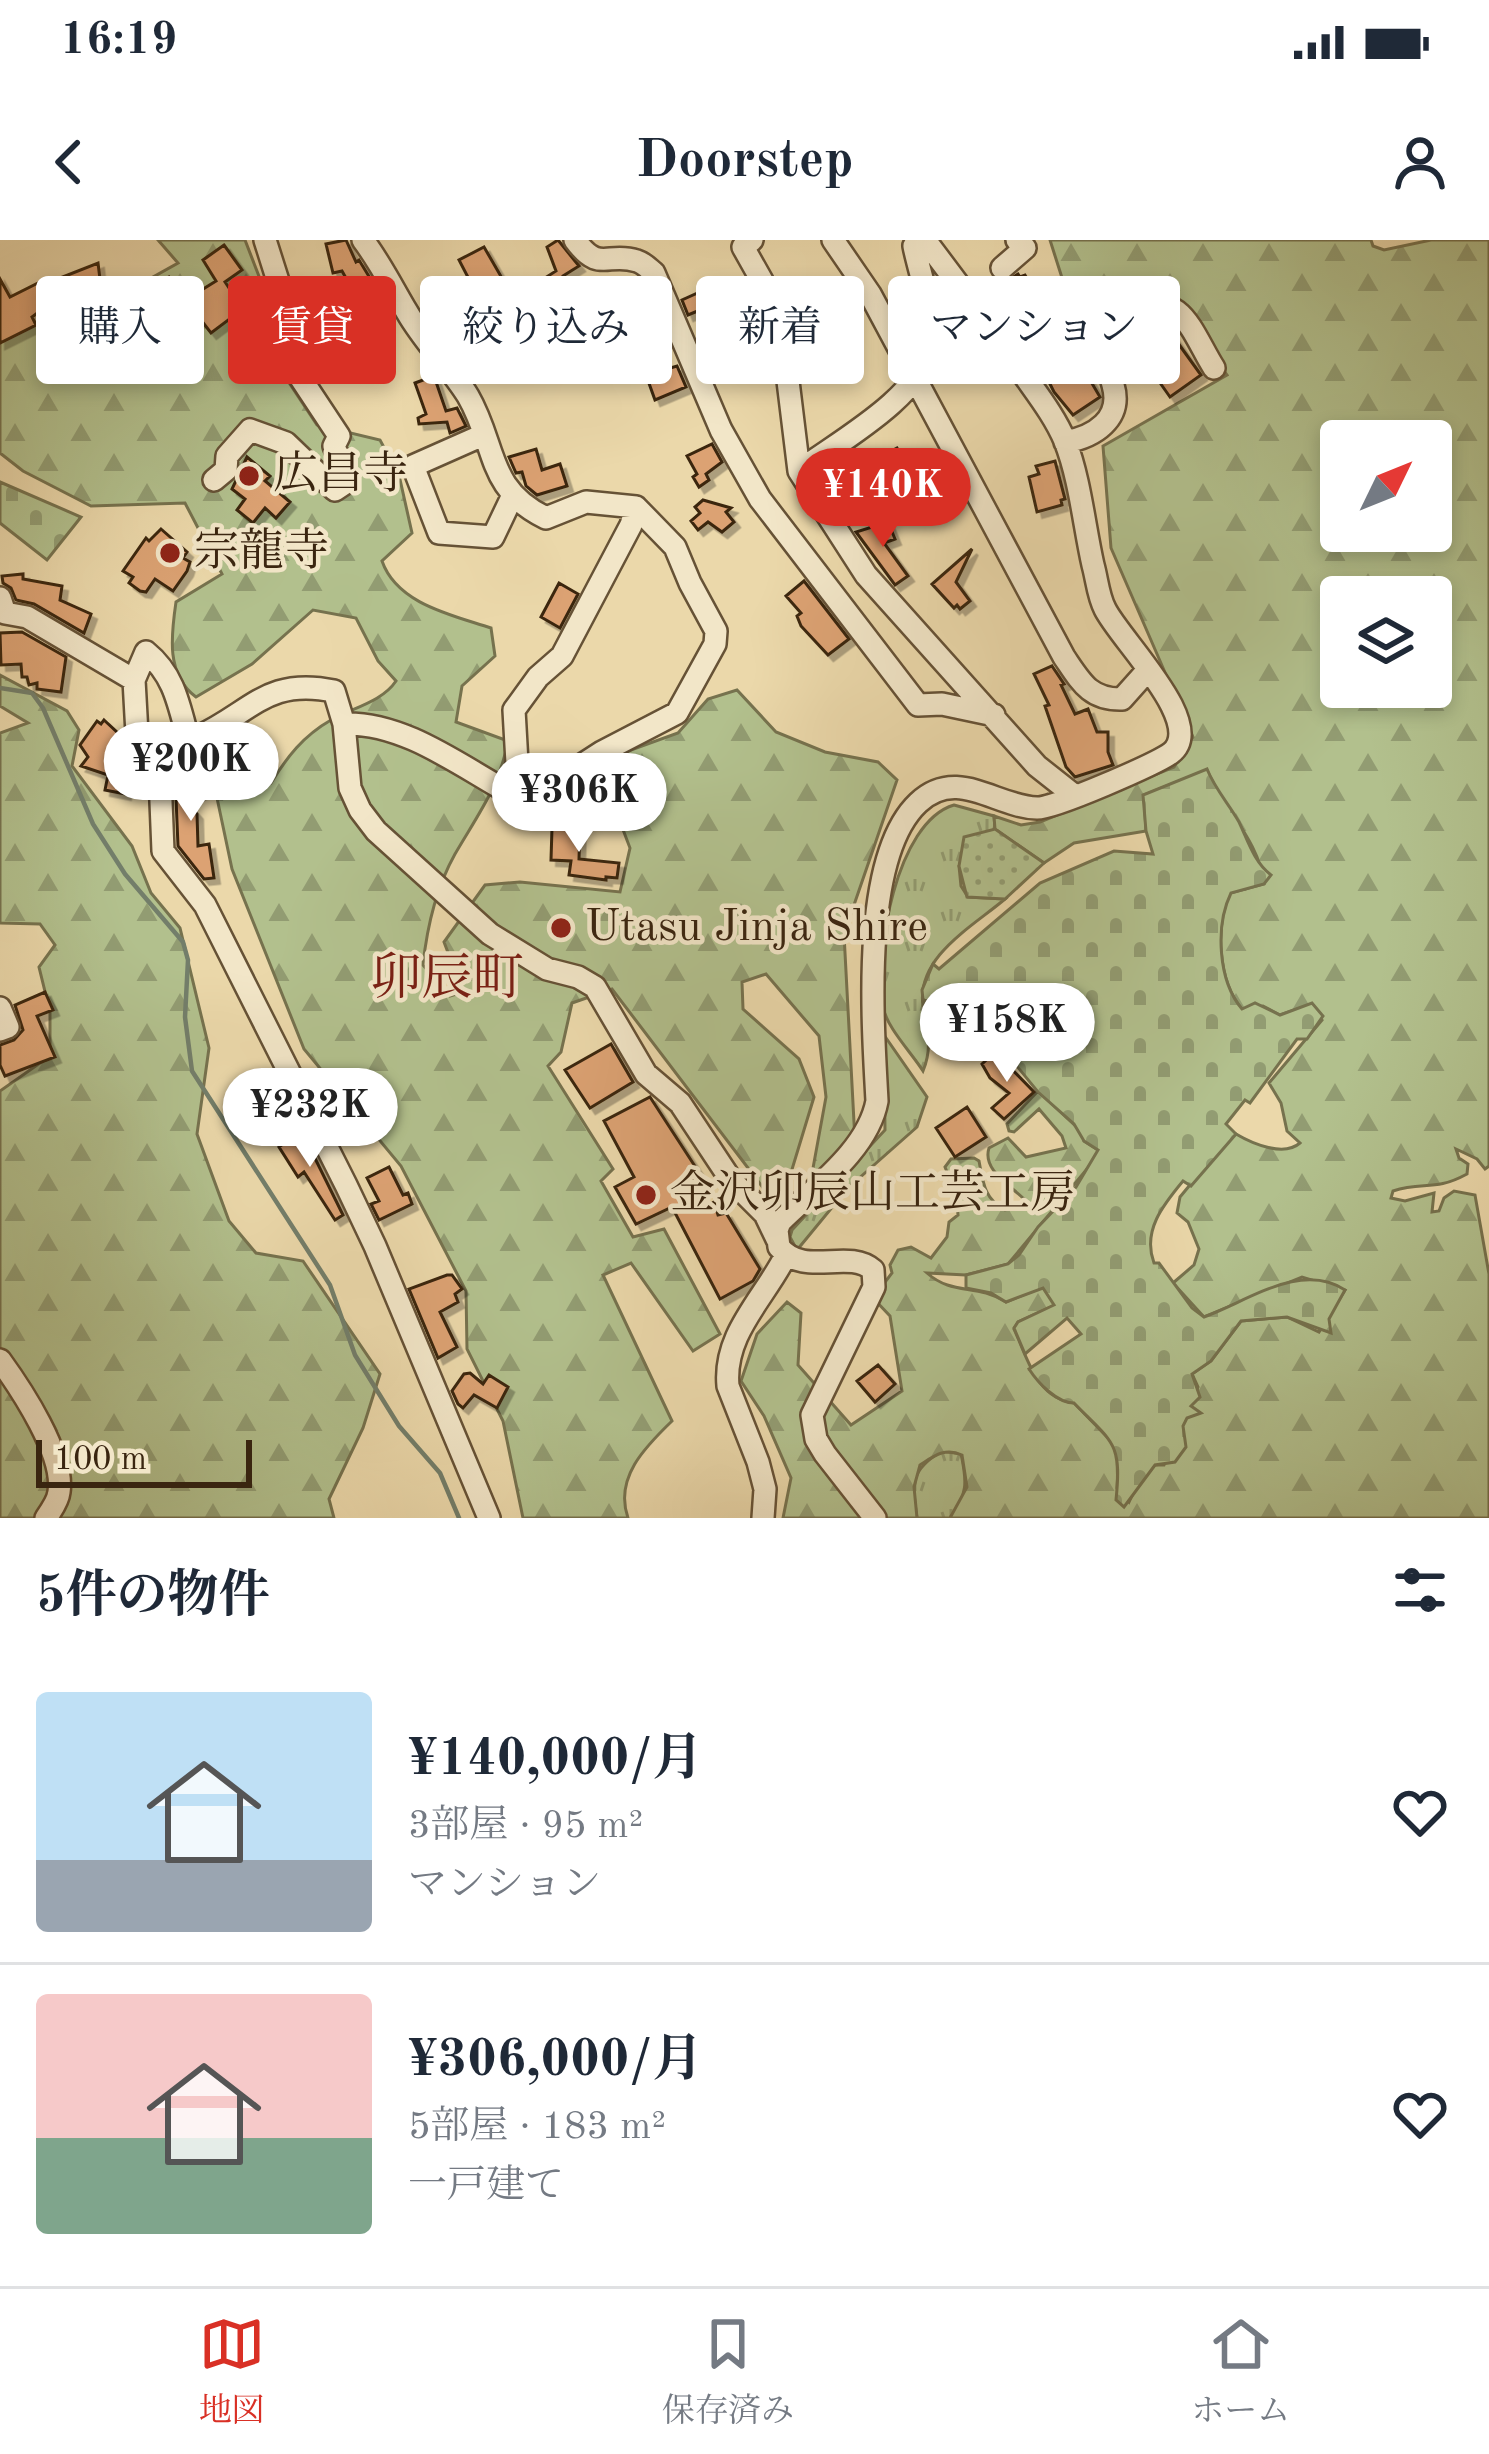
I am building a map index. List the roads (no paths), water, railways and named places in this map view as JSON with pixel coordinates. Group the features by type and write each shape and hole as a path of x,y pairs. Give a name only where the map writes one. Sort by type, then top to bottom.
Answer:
{"street":[{"path":"214,480 226,470 226,456 250,430 286,443 335,490 344,484 334,446 339,436 290,362 284,300 265,240"},
{"path":"344,724 368,724 410,739 519,798 537,794 602,752 677,713 715,644 716,631 675,547 636,507 586,502 546,518 522,506 500,480 470,400 408,315 390,277 363,240"},
{"path":"574,240 587,257 638,261 654,273 721,430 760,499 918,705 942,704 994,715"},
{"path":"833,240 888,327"},
{"path":"763,1518 765,1489 728,1386 730,1345 781,1247 780,1222 856,1146 874,1119 872,946 891,848 905,816 923,797 947,787 976,788 1016,806 1042,809 1175,751 1182,735 1175,705 1103,606 1065,442 1028,380 923,240 914,246 920,276"},
{"path":"1002,268 1025,248 1018,240"},
{"path":"741,242 770,295 782,332 799,471 866,575 1037,766 1075,796"},
{"path":"1065,442 1090,438 1103,427 1115,390 1102,347 1109,331 1150,304 1178,309 1214,368"},
{"path":"799,471 911,384"},
{"path":"919,384 1064,657 1087,691 1104,700 1122,699 1147,671"},
{"path":"483,435 413,466 439,533 493,538 513,495"},
{"path":"519,798 514,710 538,677 562,656 636,507"},
{"path":"0,598 5,613 27,617 134,680"},
{"path":"489,1518 346,1185 205,905 163,851 160,777 136,734 134,680 146,652 172,683 186,730 198,737 280,688 310,686 334,691 344,724 350,788 376,831 490,934 547,969 595,987 646,1074 680,1103 730,1180 765,1214 781,1247 822,1263 867,1263 876,1278 812,1415 815,1439 875,1518"},
{"path":"0,1008 8,1027 0,1030"},
{"path":"0,1360 40,1429 57,1470 59,1493 46,1518"}],"waterway":[{"path":"0,688 32,693 43,708 93,824 125,874 183,942 188,960 185,1017 192,1071 330,1285 355,1355 399,1426 440,1473 459,1518"}],"place":[{"name":"広昌寺","path":"249,476"},
{"name":"宗龍寺","path":"170,553"},
{"name":"Utasu Jinja Shire","path":"561,928"},
{"name":"金沢卯辰山工芸工房","path":"646,1195"}],"district":[{"name":"卯辰町","path":"447,980"}]}
